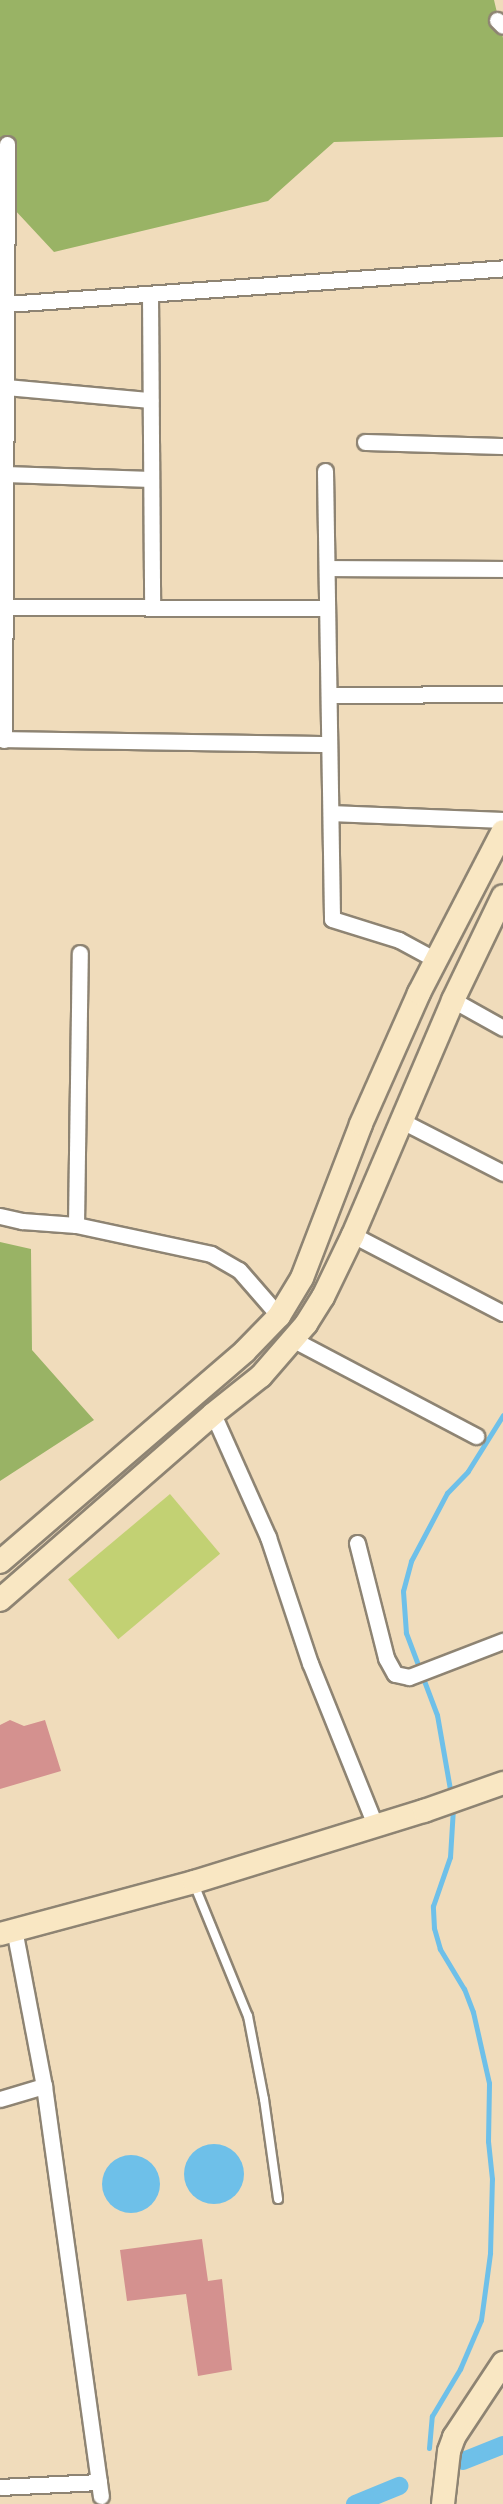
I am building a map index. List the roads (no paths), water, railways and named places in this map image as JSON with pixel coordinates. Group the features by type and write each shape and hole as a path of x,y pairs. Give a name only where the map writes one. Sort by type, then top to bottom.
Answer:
{"main road":[{"path":"0,1562 245,1351 279,1316 302,1278 361,1124 436,960 503,831"},
{"path":"0,1600 213,1414 261,1376 294,1340 323,1297 353,1234 453,1000 503,896"},
{"path":"436,960 465,973"},
{"path":"7,1931 194,1882 424,1811 498,1784"},
{"path":"443,2504 449,2451 454,2437 503,2363"}],"street":[{"path":"7,144 6,304 3,322 6,387 2,740 329,744"},
{"path":"6,304 503,268"},
{"path":"150,294 152,607"},
{"path":"6,387 150,400"},
{"path":"365,442 503,446"},
{"path":"325,471 332,919 399,940 436,960"},
{"path":"5,474 151,478"},
{"path":"327,568 503,569"},
{"path":"2,607 327,608"},
{"path":"329,695 503,694"},
{"path":"331,813 503,820"},
{"path":"76,1226 80,953"},
{"path":"453,1000 503,1029"},
{"path":"400,1120 503,1173"},
{"path":"0,1216 22,1221 76,1226 211,1254 239,1270 279,1316"},
{"path":"353,1234 503,1313"},
{"path":"294,1340 476,1436"},
{"path":"213,1414 268,1537 310,1663 375,1825"},
{"path":"357,1543 386,1658 395,1674 409,1677 430,1671 503,1641"},
{"path":"0,2487 100,2489 44,2086 7,1931"},
{"path":"0,2099 44,2086"}],"lane":[{"path":"194,1882 248,2016 264,2099 278,2199"}],"water":[{"path":"208,2144 220,2144 236,2152 242,2162 244,2174 242,2186 236,2196 220,2204 208,2204 192,2196 184,2180 184,2168 192,2152"},
{"path":"131,2155 147,2160 155,2168 160,2184 155,2200 147,2208 131,2213 115,2208 107,2200 102,2184 107,2168 115,2160"}],"waterway":[{"path":"451,1795 437,1715 406,1633 403,1591 411,1561 447,1493 468,1471 503,1415"},
{"path":"429,2448 432,2416 460,2369 481,2320 490,2253 492,2179 488,2141 489,2083 473,2012 464,1989 440,1949 434,1928 433,1906 450,1857 453,1808"},
{"path":"463,2461 503,2445"},
{"path":"355,2504 399,2486"}]}
